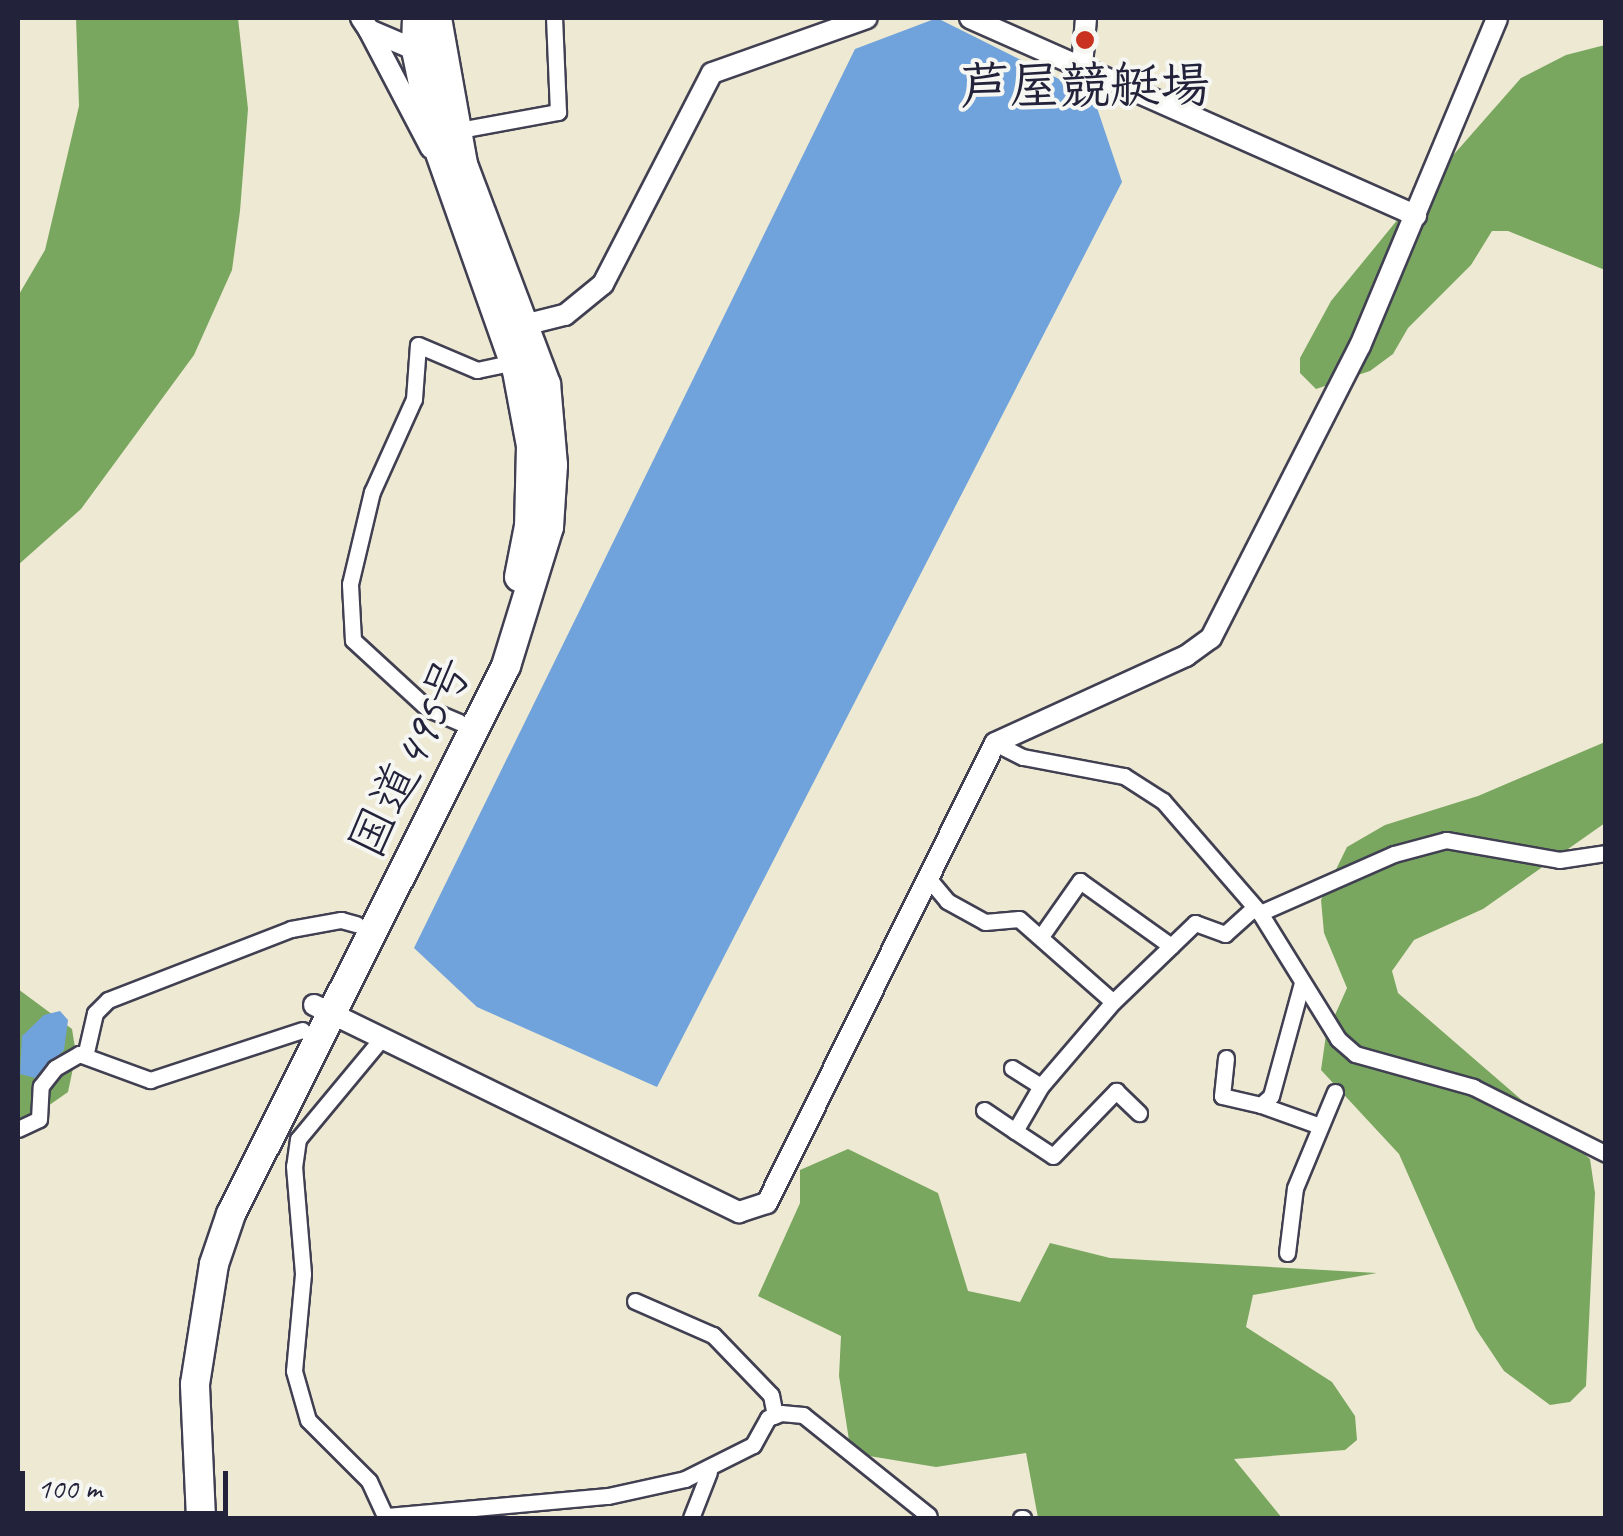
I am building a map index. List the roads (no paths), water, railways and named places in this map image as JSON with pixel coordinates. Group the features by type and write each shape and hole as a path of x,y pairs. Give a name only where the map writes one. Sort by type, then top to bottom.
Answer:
{"highway":[{"name":"国道495号","path":"184,1518 180,1380 195,1282 212,1218 506,666 534,590 550,527 553,465 546,384 528,324 444,134 416,50 417,18"},
{"name":"国道495号","path":"201,1518 195,1384 214,1264 230,1214 356,924 492,655 529,526 531,446 514,362 444,172 437,18"}],"street":[{"path":"444,134 558,112 554,18"},
{"path":"497,315 528,324 565,315 602,284 712,73 867,18"},
{"path":"970,18 1416,216"},
{"path":"1082,66 1086,18"},
{"path":"86,1052 118,1072 150,1080 316,1017 382,1038 739,1212 754,1211 767,1202 994,744 1186,656 1211,638 1360,346 1497,18"},
{"path":"365,24 416,50"},
{"path":"365,24 444,172"},
{"path":"458,722 428,709 352,640 350,584 372,492 414,399 418,345 477,370 514,362"},
{"path":"994,744 1023,757 1097,768 1146,789 1256,912 1302,983 1356,1054 1473,1086 1606,1154"},
{"path":"1015,1131 1041,1086 1112,1002 1194,923 1225,934 1256,912 1394,854 1446,840 1558,860 1606,853"},
{"path":"928,878 946,901 985,922 1019,918 1112,1002"},
{"path":"1042,935 1080,881 1171,946"},
{"path":"86,1052 94,1013 108,1000 291,929 340,920 356,924"},
{"path":"1262,1105 1284,1060 1302,983"},
{"path":"382,1038 298,1139 294,1166 303,1274 294,1371 308,1420 369,1481 386,1517 608,1496 710,1472 753,1445 775,1416"},
{"path":"18,1130 39,1119 41,1086 55,1068 86,1052"},
{"path":"1226,1058 1222,1096 1262,1105 1320,1126"},
{"path":"1012,1068 1041,1086"},
{"path":"984,1110 1060,1160 1116,1091 1139,1113"},
{"path":"1287,1253 1295,1188 1335,1092"},
{"path":"635,1301 712,1335 770,1395 775,1416"},
{"path":"775,1416 803,1415 868,1460 929,1516"},
{"path":"691,1518 710,1472"},
{"path":"548,1502 558,1518"}],"water":[{"path":"937,18 1093,96 1122,182 657,1087 477,1007 414,948 855,49"},
{"path":"60,1011 68,1020 64,1050 35,1078 20,1074 22,1036 44,1015"}],"place":[{"name":"芦屋競艇場","path":"1085,40"}]}
